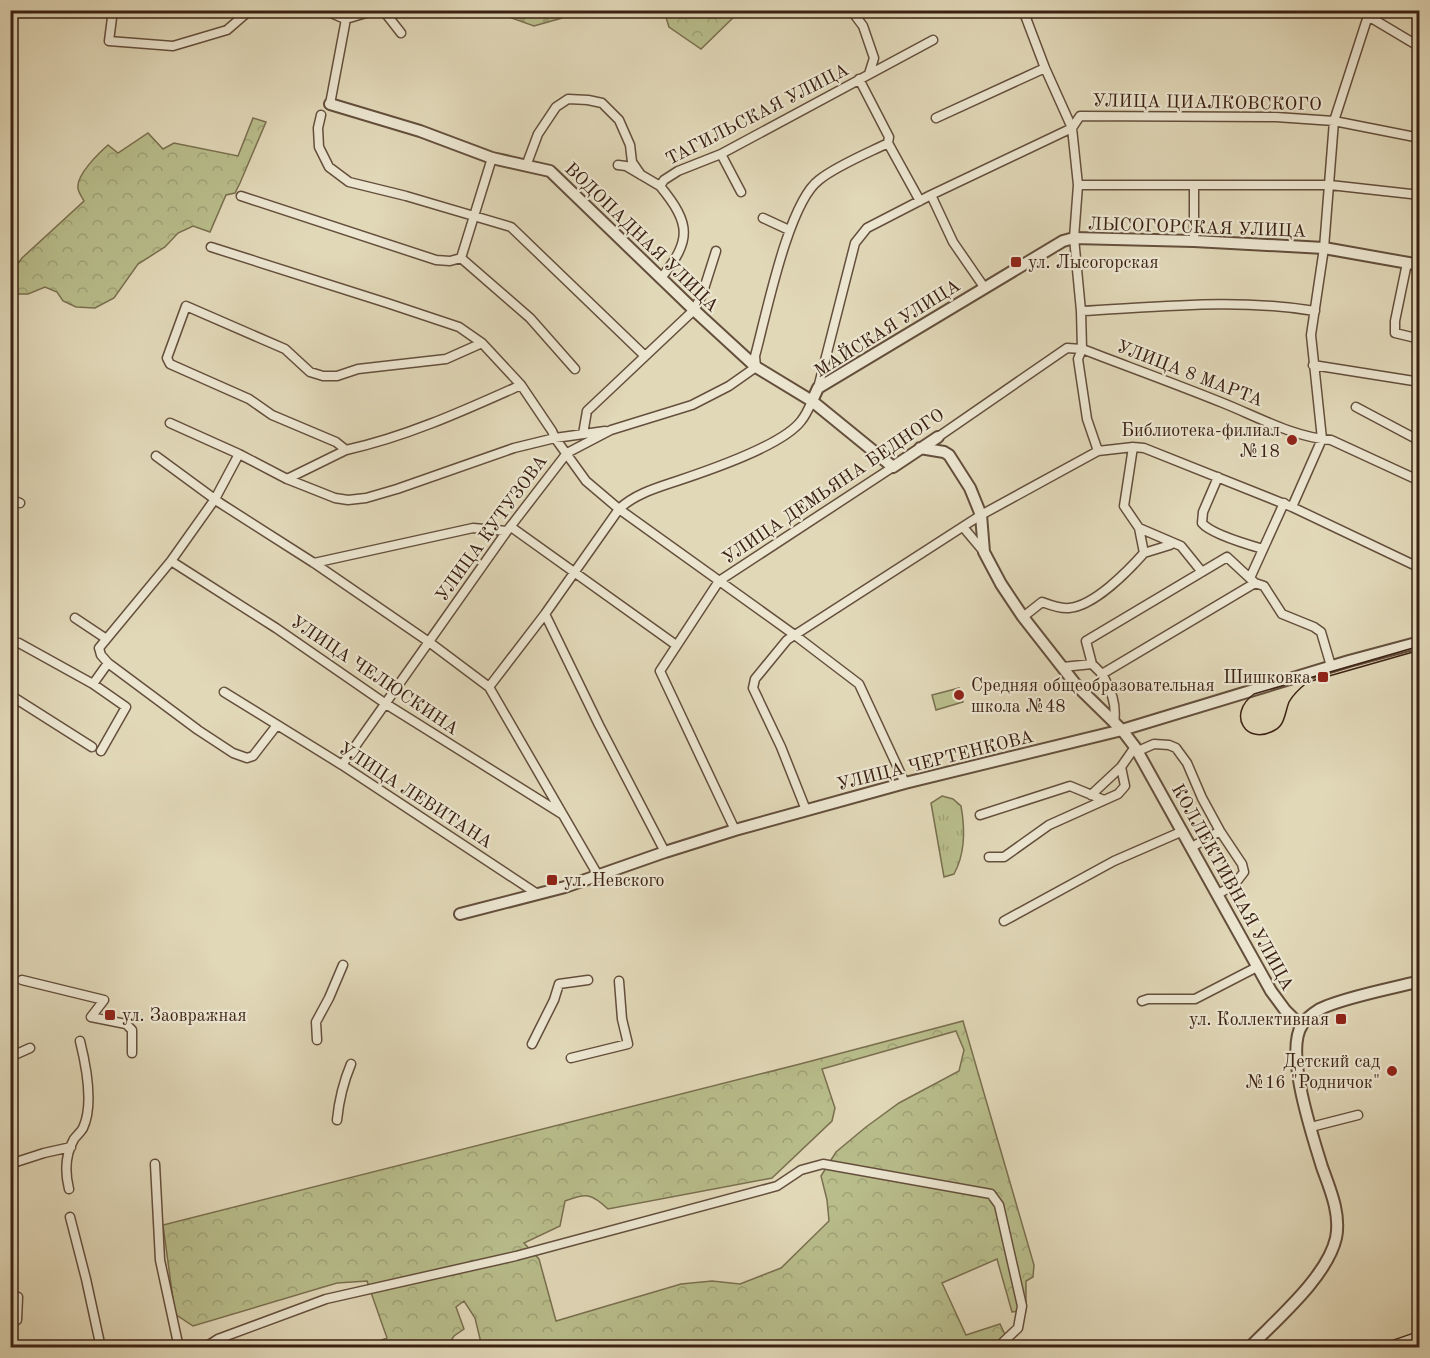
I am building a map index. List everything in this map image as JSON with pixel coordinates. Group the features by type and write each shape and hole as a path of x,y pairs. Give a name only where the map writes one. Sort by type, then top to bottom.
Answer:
{"main road":[{"path":"1390,1347 1419,1338"}],"street":[{"path":"113,10 109,41 172,46 227,30 250,10"},
{"path":"324,10 347,15 376,10"},
{"path":"340,10 347,15"},
{"path":"383,10 401,33"},
{"path":"523,10 534,10"},
{"path":"851,10 863,26 874,58 868,74"},
{"path":"1023,10 1045,68 1072,128 1078,185 1074,238 1081,311 1082,349 1078,359 1087,420 1098,451"},
{"path":"1102,674 1252,581 1263,549 1322,439 1311,335 1324,248 1334,121 1370,13 1419,47"},
{"path":"330,104 347,15"},
{"name":"ТАГИЛЬСКАЯ УЛИЦА","path":"661,278 681,252 683,241 683,225 671,199 660,186 664,180 678,171 721,154 933,40"},
{"path":"936,118 1045,68"},
{"path":"860,79 889,137 888,143 920,201"},
{"path":"526,166 538,134 556,106 568,99 588,100 603,103 619,120 630,145 632,162 641,175"},
{"name":"ВОДОПАДНАЯ УЛИЦА","path":"330,104 420,131 492,158 550,171 756,367 812,401 893,467"},
{"path":"321,115 318,128 319,147 329,167 349,182 511,227 645,356"},
{"name":"УЛИЦА ЦИАЛКОВСКОГО","path":"818,387 855,243 867,228 1072,128 1080,116 1276,117 1334,121 1419,138"},
{"path":"756,367 755,356 789,230 809,189 820,179 888,143"},
{"path":"721,154 741,192"},
{"path":"461,258 492,158"},
{"path":"618,165 626,166 660,186"},
{"path":"1194,184 1194,241"},
{"path":"1078,185 1330,185 1419,195"},
{"path":"931,195 953,242 984,287"},
{"path":"241,196 436,260 450,261 461,258"},
{"path":"763,218 789,230"},
{"name":"ЛЫСОГОРСКАЯ УЛИЦА","path":"984,287 1063,241 1074,238 1324,248 1419,265"},
{"path":"211,247 459,327 482,343 521,385 586,481 619,510 796,636 859,684 905,783"},
{"path":"583,434 586,411 694,310 702,295 716,251"},
{"path":"461,258 530,318 575,369"},
{"path":"1407,262 1395,321 1395,333 1419,339"},
{"name":"МАЙСКАЯ УЛИЦА","path":"812,401 818,387 984,287"},
{"path":"1081,311 1224,303 1280,305 1315,310"},
{"path":"346,450 336,442 272,415 249,399 170,364 167,358 186,306 285,349 310,372 323,376 337,376 357,369 446,358 482,343"},
{"name":"УЛИЦА ДЕМЬЯНА БЕДНОГО","path":"735,830 660,671 719,581 938,437 1067,348 1082,349"},
{"name":"УЛИЦА 8 МАРТА","path":"1082,349 1315,440 1331,440 1419,481"},
{"path":"1313,365 1419,382"},
{"name":"УЛИЦА КУТУЗОВА","path":"342,765 509,529 567,453 611,430 692,405 729,386 756,367"},
{"path":"287,479 346,450 372,444 476,405 521,385"},
{"path":"489,687 545,614 619,510 628,501 643,493 730,462 784,436 800,423 812,401"},
{"path":"1356,407 1419,441"},
{"path":"170,423 239,454 287,479 335,498 348,500 366,498 514,448 555,438 611,430"},
{"path":"1133,447 1124,506 1139,528 1144,553"},
{"path":"920,448 949,455 970,488 981,515 984,552"},
{"path":"806,810 781,747 753,688 755,679 787,640 981,515 1098,451 1144,448 1288,505 1414,565 1419,570"},
{"path":"239,454 215,499 171,561 99,648 101,655 108,663 174,713 233,753 248,758 253,756 277,725"},
{"path":"156,456 215,499 429,642 489,687 599,877"},
{"path":"1218,477 1203,512 1202,523 1211,530 1246,545 1263,549"},
{"path":"10,499 20,503"},
{"path":"963,527 984,552"},
{"path":"314,563 473,528 509,529 574,571 676,645"},
{"path":"1139,528 1181,546 1202,572"},
{"path":"1023,617 1041,602 1065,608 1083,604 1120,579 1144,553 1173,543"},
{"name":"КОЛЛЕКТИВНАЯ УЛИЦА","path":"984,552 1001,584 1023,617 1077,686 1118,726 1136,749 1271,992 1301,1026"},
{"path":"1118,726 1116,710 1108,686 1102,674 1092,664 1086,641 1227,557 1252,581 1264,586 1281,614 1321,632 1331,666"},
{"name":"УЛИЦА ЧЕЛЮСКИНА","path":"171,561 276,628 386,704 562,814"},
{"path":"545,614 665,852"},
{"path":"75,618 105,638"},
{"name":"УЛИЦА ЧЕРТЕНКОВА","path":"460,914 599,877 665,852 735,830 1419,642"},
{"path":"19,643 93,684 126,707 101,751"},
{"path":"93,684 108,663"},
{"path":"1064,667 1092,664"},
{"name":"УЛИЦА ЛЕВИТАНА","path":"224,692 342,765 536,893"},
{"path":"10,694 92,747"},
{"path":"1091,795 1136,749 1154,744 1176,748 1187,763 1220,831 1242,864 1244,872 1234,885 1218,894"},
{"path":"989,857 1004,858 1049,825 1118,794 1125,786 1120,767"},
{"path":"980,814 1070,786 1104,800"},
{"path":"1004,921 1114,861 1183,831"},
{"path":"1192,847 1220,831"},
{"path":"317,1040 316,1022 343,965"},
{"path":"1142,1001 1195,999 1257,967"},
{"path":"22,980 104,1000 91,1017 126,1024 132,1030 132,1053"},
{"path":"532,1044 554,1000 559,984 588,980"},
{"path":"570,1058 628,1044 622,1019 620,981"},
{"path":"1249,1347 1313,1281 1327,1259 1336,1238 1336,1213 1297,1071 1296,1043 1301,1026 1326,1006 1419,981"},
{"path":"69,1189 66,1177 67,1160 71,1147 83,1127 87,1106 88,1080 80,1041"},
{"path":"10,1057 30,1047"},
{"path":"337,1120 338,1102 351,1064"},
{"path":"1311,1127 1358,1115"},
{"path":"10,1164 71,1147"},
{"path":"155,1164 160,1260 179,1347"},
{"path":"204,1347 326,1299 516,1256 777,1186 801,1170 824,1164 991,1194 999,1205 1022,1306 1018,1328 998,1347"},
{"path":"70,1217 101,1347"},
{"path":"10,1324 18,1320 18,1297"}],"green space":[{"path":"664,10 740,11 701,49 669,27"},
{"path":"492,11 569,11 562,18 534,26"},
{"path":"253,118 266,122 235,193 226,195 210,232 193,226 178,233 165,247 138,264 114,298 95,308 76,307 63,301 57,292 45,287 28,294 16,294 11,286 12,271 22,258 84,201 78,190 78,183 89,165 108,145 118,153 148,133 163,149 174,143 238,156"},
{"path":"959,688 963,702 936,710 932,695"},
{"path":"942,796 953,799 961,806 963,823 962,849 958,866 954,874 944,877 931,803"},
{"path":"963,1021 1034,1265 1033,1277 1026,1281 1026,1310 1012,1312 997,1259 942,1283 966,1335 1000,1324 1007,1339 994,1347 482,1347 475,1318 464,1301 456,1307 464,1329 454,1336 447,1347 361,1348 387,1338 367,1281 337,1283 193,1326 175,1314 163,1225","holes":["956,1031 964,1050 959,1071 899,1103 836,1152 821,1176 829,1221 781,1268 740,1284 712,1281 681,1284 556,1321 539,1259 524,1243 560,1226 565,1201 588,1196 608,1209 772,1178 832,1121 835,1108 822,1069"]}],"tram line":[{"path":"1420,646 1254,694 1241,710 1243,726 1256,734 1265,734 1275,730 1283,722 1291,699 1308,682 1420,650"}],"place":[{"name":"ул. Лысогорская","path":"1016,262"},
{"name":"Библиотека-филиал №18","path":"1292,440"},
{"name":"Шишковка","path":"1323,677"},
{"name":"Средняя общеобразовательная школа №48","path":"959,695"},
{"name":"ул. Невского","path":"552,880"},
{"name":"ул. Заовражная","path":"110,1015"},
{"name":"ул. Коллективная","path":"1341,1019"},
{"name":"Детский сад №16 \"Родничок\"","path":"1392,1071"}]}
